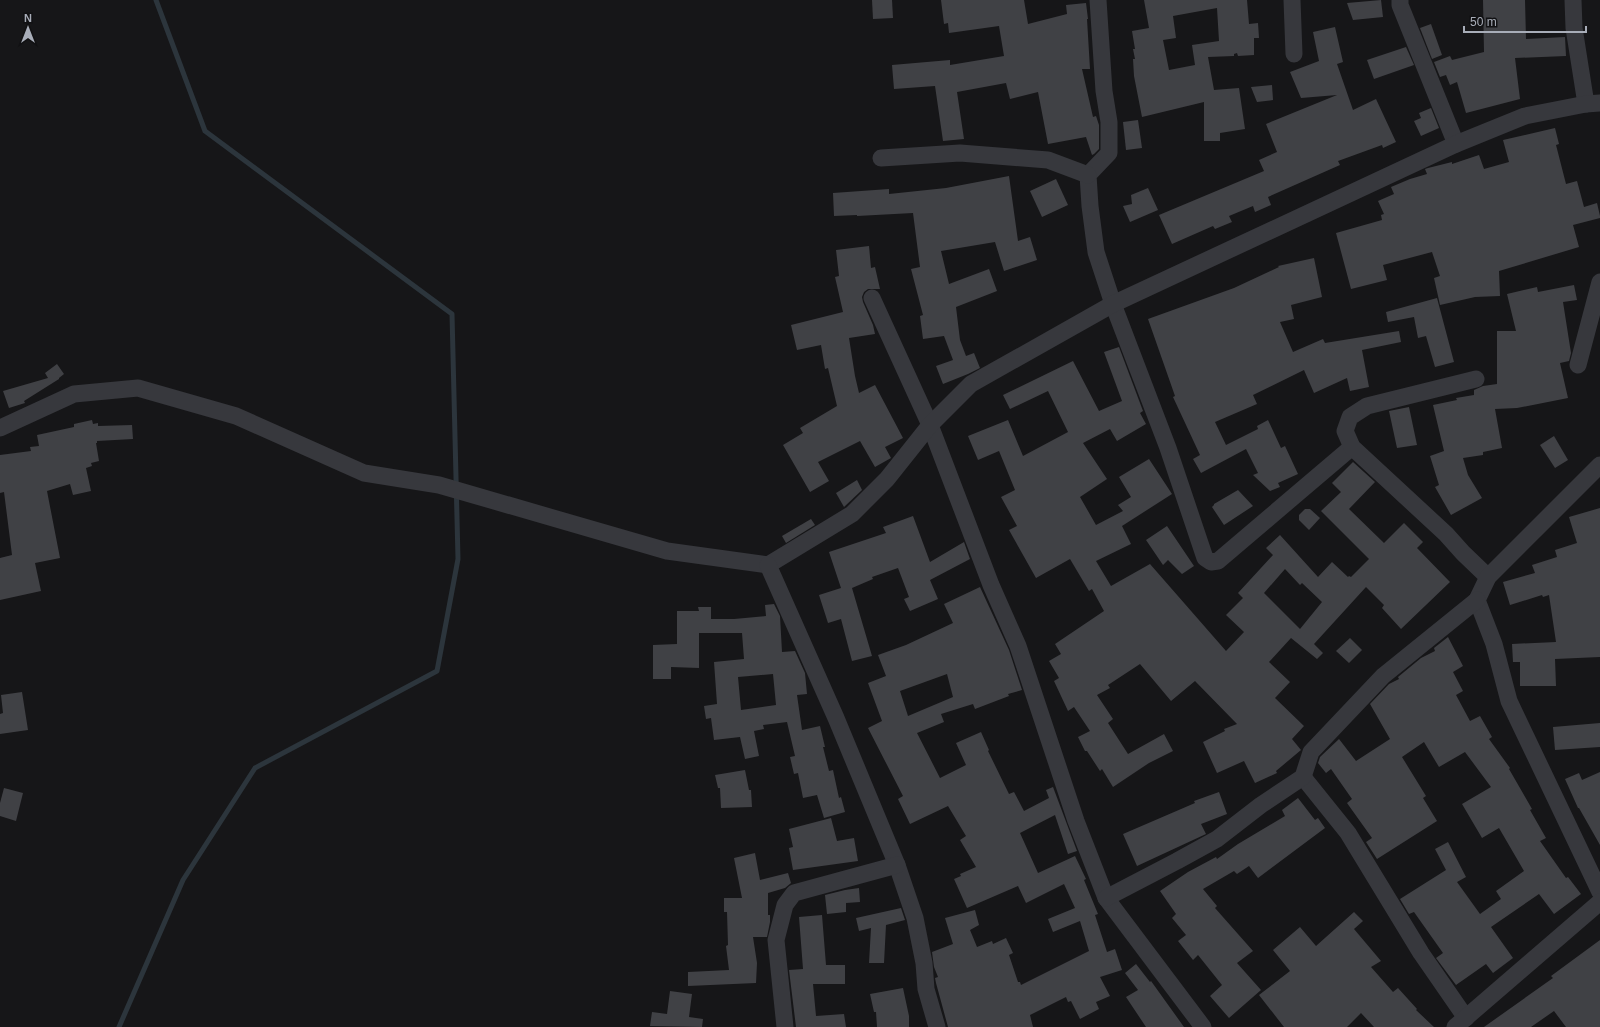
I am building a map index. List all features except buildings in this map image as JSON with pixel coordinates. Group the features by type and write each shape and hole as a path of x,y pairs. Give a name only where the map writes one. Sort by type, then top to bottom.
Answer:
{"street":[{"path":"1098,0 1104,91 1109,122 1109,153 1088,175 1090,206 1096,252 1113,304 1168,448 1205,558 1211,562 1218,561 1352,447"},
{"path":"1292,0 1294,54"},
{"path":"1400,0 1400,5 1456,144"},
{"path":"0,428 74,394 138,388 236,416 364,473 439,484 667,551 768,565 852,514 887,479 930,425 971,384 1113,304 1456,144 1525,116 1593,104 1574,28 1573,0"},
{"path":"881,158 960,153 1041,159 1048,160 1088,175"},
{"path":"1578,365 1600,282"},
{"path":"872,298 930,425 991,585 1018,646 1076,821 1106,898 1204,1027"},
{"path":"1476,379 1367,406 1350,417 1345,431 1352,447 1446,534 1488,577"},
{"path":"1106,898 1217,839 1261,805 1303,777 1311,752 1383,676 1478,600 1488,577 1600,465"},
{"path":"768,565 836,718 897,865 915,918 924,963 926,989 937,1027"},
{"path":"1478,600 1494,644 1509,701 1600,892"},
{"path":"1303,777 1348,834 1421,953 1461,1023 1600,902"},
{"path":"785,1027 776,940 788,899 794,893 897,865"}],"waterway":[{"path":"119,1027 183,880 255,768 437,671 458,559 452,314 205,131 156,0"}]}
